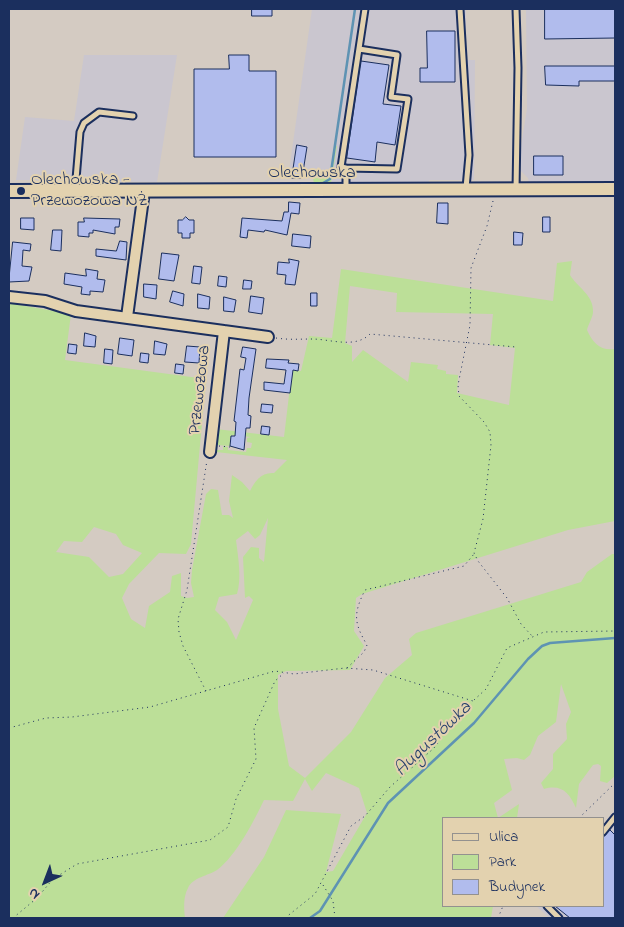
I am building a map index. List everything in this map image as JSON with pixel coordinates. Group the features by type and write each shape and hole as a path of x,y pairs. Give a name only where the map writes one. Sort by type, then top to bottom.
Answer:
{"street":[{"name":"Olechowska","path":"9,191 615,190"},
{"path":"126,318 144,191"},
{"name":"Przewozowa","path":"9,297 45,301 76,310 126,318 268,337"},
{"name":"Przewozowa","path":"210,452 224,330"}],"lane":[{"path":"359,49 397,55 391,97 408,100 397,169 341,167 365,9"},
{"path":"460,9 468,155 466,191"},
{"path":"516,9 518,68 516,190"},
{"path":"75,191 80,132 84,124 99,112 133,116"},
{"path":"346,168 346,191"},
{"path":"604,831 615,817"},
{"path":"549,907 559,918"}],"path":[{"path":"346,668 364,652 367,645 356,625 359,602 365,590 464,566 474,553 485,507 492,445 490,432 484,422 459,396 458,385 470,325 471,268 493,208 492,190"},
{"path":"268,337 345,343 364,338 370,334 516,347"},
{"path":"206,691 182,646 178,619 187,590 206,463 210,452"},
{"path":"474,553 478,561 507,598 521,624 533,637"},
{"path":"285,918 308,901 322,884 351,826 365,816 390,787 434,748 468,703 473,701 486,688 507,648 533,637 555,631 615,631"},
{"path":"9,728 46,718 72,717 150,707 276,671 294,674 346,668 373,670 473,701"},
{"path":"13,918 37,898 53,879 77,864 210,840 220,835 228,827 236,798 256,759 254,728 274,681 284,672"},
{"path":"580,817 615,783"},
{"path":"322,884 333,901 335,918"}],"shaded area":[{"path":"312,9 466,9 466,60 475,60 474,180 429,180 428,184 331,183 334,146 329,179 288,178"},
{"path":"526,9 615,9 615,183 529,183 528,178 521,171 521,146 527,109"},
{"path":"84,55 177,55 157,182 16,180 25,117 74,121"},
{"path":"615,810 615,918 550,918 537,907 604,907 604,824"}],"green space":[{"path":"334,146 337,146 331,183 342,183 314,184 313,178 329,178"},
{"path":"572,261 570,275 588,296 593,306 593,314 587,330 598,345 605,349 615,349 615,521 568,530 362,594 356,598 354,631 364,646 350,670 286,671 278,675 278,709 289,766 305,778 351,732 385,678 412,655 409,639 416,633 581,582 587,572 612,554 615,554 615,776 607,783 600,781 601,766 598,764 593,765 579,784 576,808 564,791 555,788 544,789 541,783 553,769 553,754 567,739 566,724 571,712 561,684 556,722 538,736 530,755 524,760 517,758 504,759 512,790 494,803 498,817 442,817 442,907 493,907 491,918 223,918 264,857 286,810 341,814 326,872 333,871 367,813 359,788 326,773 312,791 305,779 293,801 264,800 250,828 224,864 217,870 190,884 186,892 185,918 9,918 9,303 71,314 65,360 206,379 191,544 186,554 159,553 129,584 122,598 131,619 145,628 149,606 170,592 172,576 181,573 181,596 187,598 194,597 191,583 192,570 206,494 211,489 218,490 222,515 229,515 233,518 229,501 232,475 250,491 259,478 265,474 274,473 287,460 216,452 216,450 223,450 223,446 228,447 228,450 246,452 247,448 251,448 252,443 247,442 247,438 251,437 232,435 230,446 217,445 216,429 284,437 292,370 301,371 309,336 332,338 341,269 553,301 557,263","holes":["350,286 397,293 396,312 493,314 490,345 515,348 509,405 457,393 458,375 446,374 446,371 437,369 438,365 411,362 408,382 363,350 352,362 352,346 345,343","268,518 264,562 259,558 259,548 251,547 243,557 245,598 249,596 253,600 236,640 227,622 215,610 219,597 237,594 239,560 236,540 248,531 255,539 260,535","94,527 116,534 123,545 142,553 123,574 109,577 89,557 56,552 64,541 82,542"]},
{"path":"519,804 517,817 500,817"}],"building":[{"path":"252,9 272,9 272,16 252,16"},
{"path":"545,9 615,9 615,38 545,39"},
{"path":"427,31 455,31 455,82 420,82 420,68 427,68"},
{"path":"229,55 249,55 249,71 276,71 276,157 194,157 194,69 229,69"},
{"path":"361,61 389,65 383,104 401,106 395,145 377,142 375,162 347,158"},
{"path":"545,66 615,66 615,81 579,81 579,86 546,85"},
{"path":"297,145 307,147 302,178 292,178"},
{"path":"534,156 563,156 563,175 534,175"},
{"path":"289,202 300,203 299,214 291,213 287,235 265,230 264,232 248,230 247,238 240,237 242,218 282,221 284,212 288,212"},
{"path":"438,203 448,203 448,224 437,223"},
{"path":"186,217 189,220 194,220 194,233 190,233 190,238 182,238 182,233 178,233 178,220"},
{"path":"543,217 550,217 550,232 543,232"},
{"path":"21,218 34,218 34,230 21,229"},
{"path":"84,218 120,219 119,227 115,227 115,234 93,230 93,233 89,233 89,237 78,236 78,222 84,222"},
{"path":"53,230 62,230 61,251 51,250"},
{"path":"514,232 523,233 522,245 514,245"},
{"path":"293,234 311,236 310,248 292,246"},
{"path":"120,241 127,242 126,260 96,256 96,249 116,251"},
{"path":"13,242 31,244 30,251 23,250 22,266 32,267 29,281 9,282"},
{"path":"162,253 179,255 174,281 159,279"},
{"path":"289,259 299,261 295,285 285,284 286,275 277,274 278,262 289,263"},
{"path":"194,266 202,267 200,284 192,283"},
{"path":"86,269 98,271 97,279 105,280 103,292 90,291 90,295 81,294 82,287 64,284 65,273 86,276"},
{"path":"219,276 227,277 226,287 218,286"},
{"path":"244,280 252,281 251,289 243,289"},
{"path":"144,284 157,285 156,299 144,297"},
{"path":"173,291 184,294 183,306 170,302"},
{"path":"311,293 317,293 317,306 311,306"},
{"path":"198,294 210,297 209,309 198,308"},
{"path":"251,296 264,298 262,314 249,312"},
{"path":"224,297 236,300 234,312 224,311"},
{"path":"85,333 96,336 95,347 84,346"},
{"path":"120,338 134,340 132,356 118,354"},
{"path":"155,341 167,344 165,355 154,354"},
{"path":"69,344 77,345 76,354 68,353"},
{"path":"187,346 200,347 199,363 185,362"},
{"path":"243,347 256,349 249,398 248,415 251,416 250,428 246,428 244,450 230,446 231,436 235,436 236,422 234,421 240,369 244,370 246,358 241,357"},
{"path":"105,349 113,350 112,364 104,363"},
{"path":"141,353 149,354 148,363 140,362"},
{"path":"267,359 289,360 288,363 299,364 298,371 293,370 290,393 264,390 264,382 284,384 286,370 266,368"},
{"path":"176,364 184,365 183,374 175,373"},
{"path":"262,404 273,405 272,413 261,412"},
{"path":"262,426 270,427 269,435 261,434"},
{"path":"610,830 615,835 615,918 570,918 556,907 604,907 604,837"}],"waterway":[{"path":"323,183 330,179 355,9"},
{"name":"Augustówka","path":"310,918 320,911 388,803 474,723 528,659 542,646 550,643 615,638"}],"place":[{"name":"Olechowska - Przewozowa NŻ","path":"21,191"}]}
